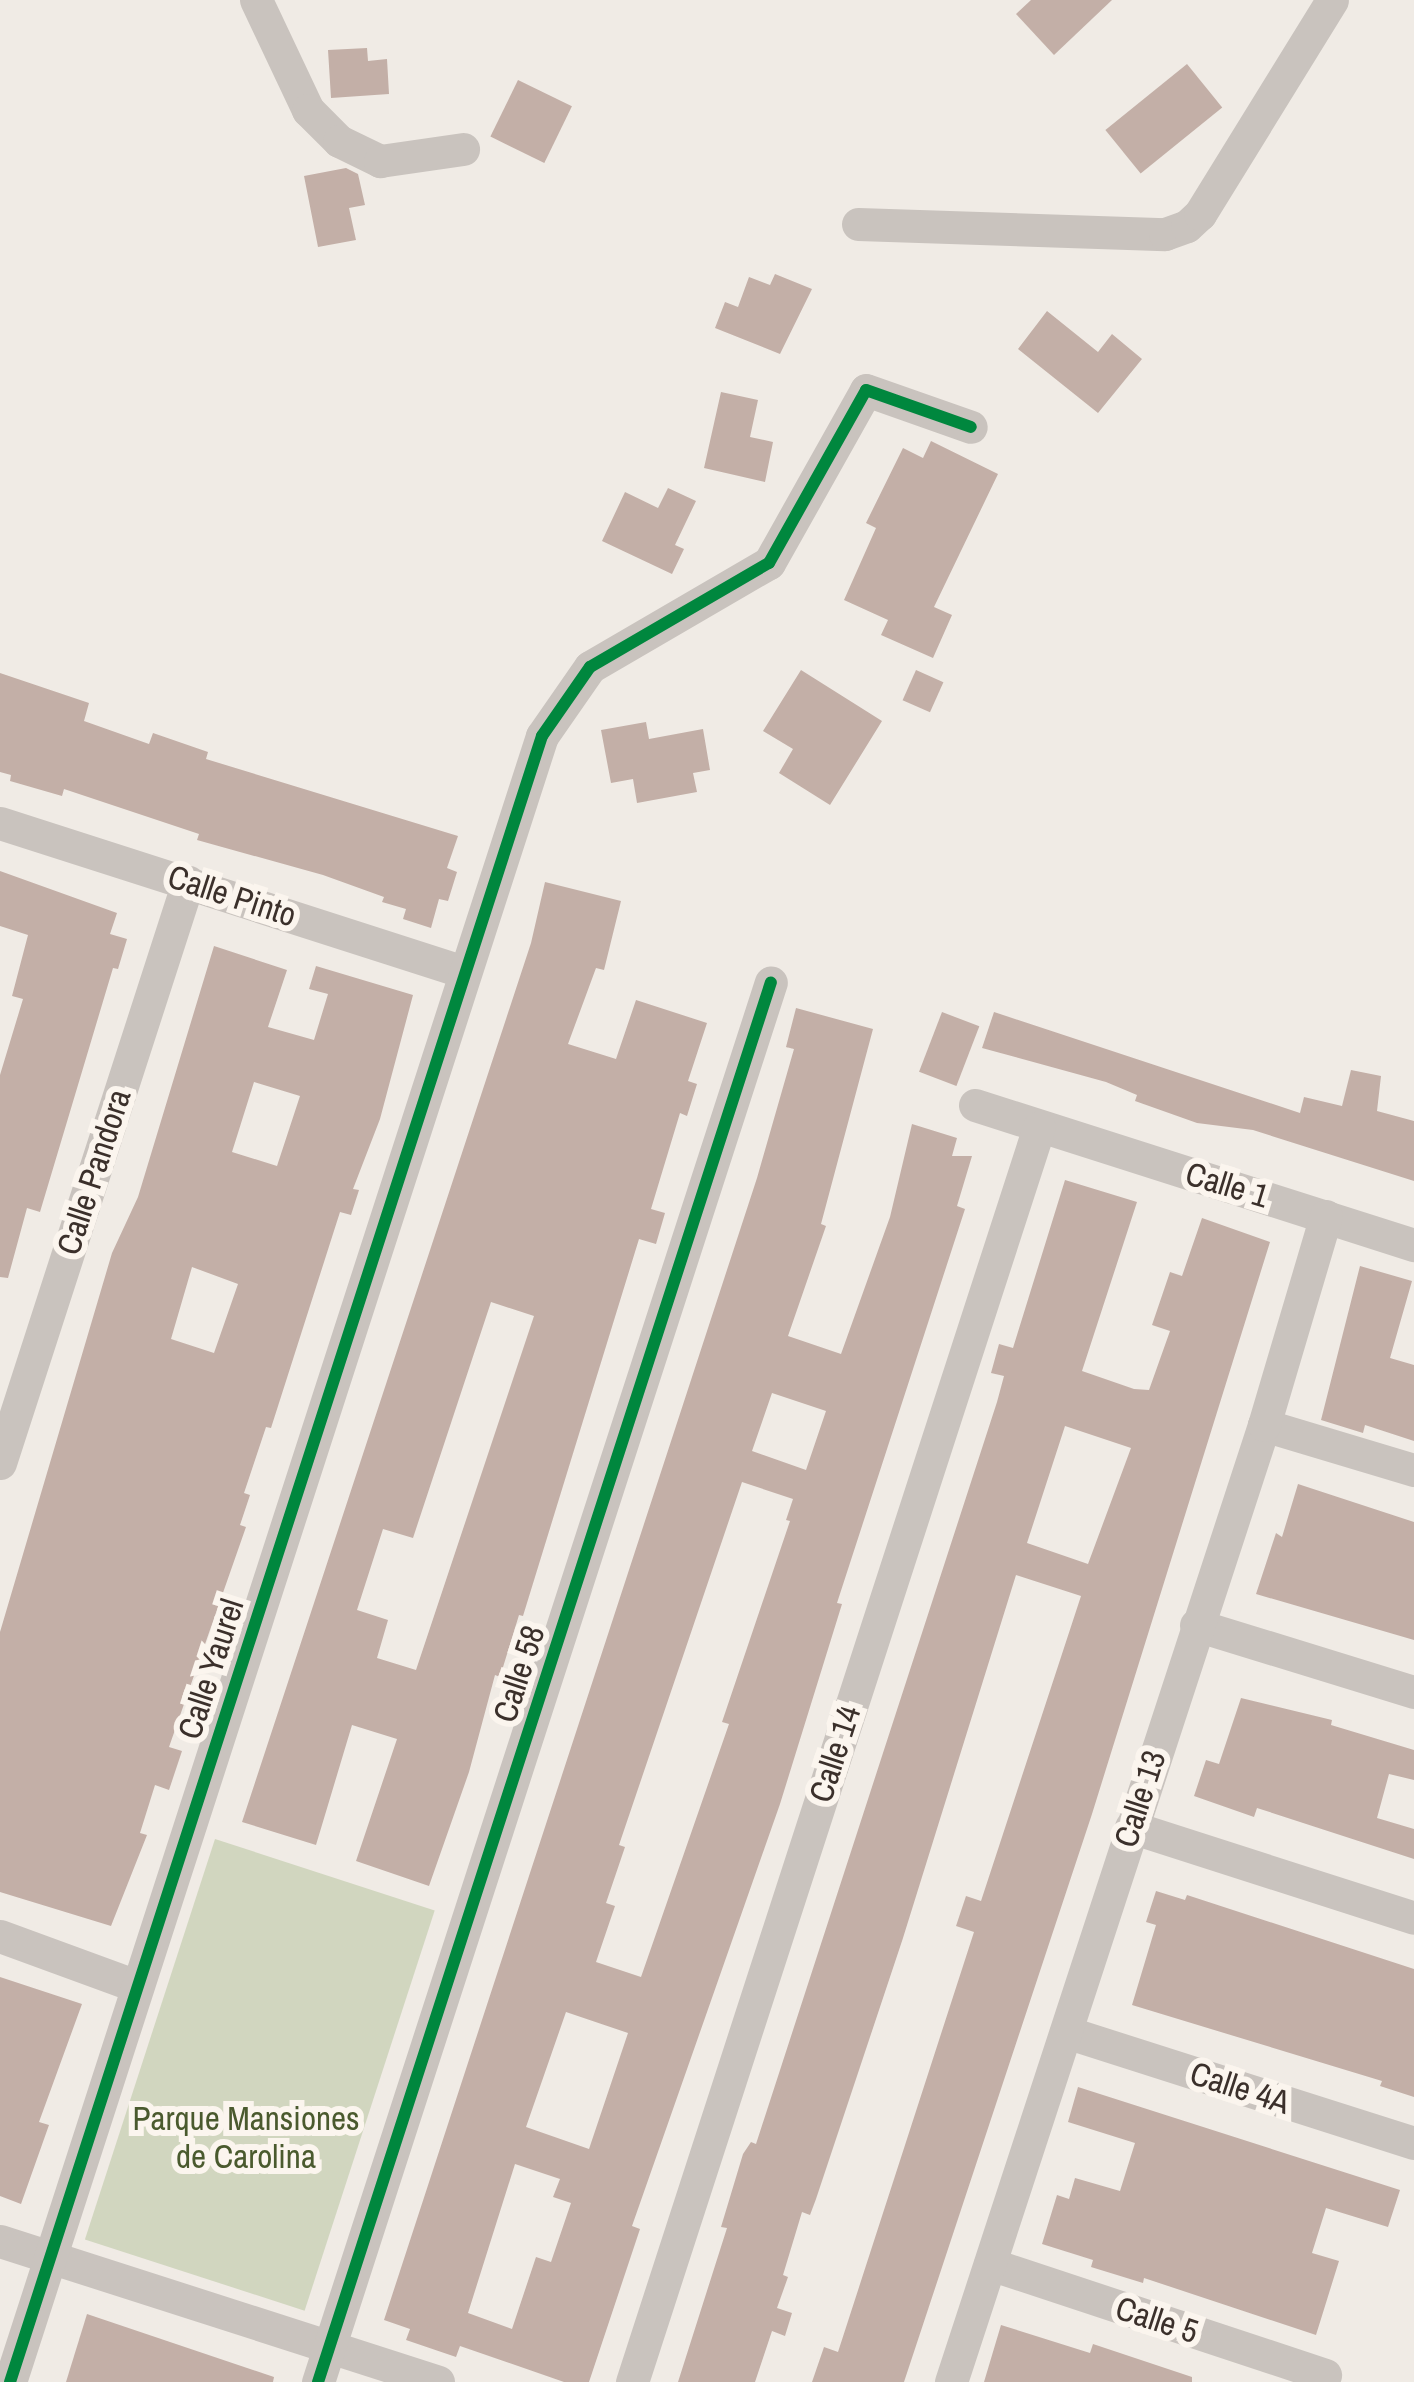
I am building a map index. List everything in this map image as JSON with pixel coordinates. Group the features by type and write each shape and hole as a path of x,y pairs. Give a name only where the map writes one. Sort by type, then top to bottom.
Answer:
{"street":[{"path":"256,0 308,110 339,142 380,161 411,161 463,149"},
{"path":"858,224 1165,234 1187,226 1200,214 1332,0"},
{"name":"Calle Yaurel","path":"10,2382 542,736 590,667 769,563 866,390 971,427"},
{"name":"Calle Pinto","path":"0,823 464,972"},
{"name":"Calle Pandora","path":"0,1463 188,882"},
{"name":"Calle 58","path":"318,2382 771,982"},
{"name":"Calle 1","path":"975,1105 1414,1245"},
{"name":"Calle 14","path":"632,2382 1039,1127"},
{"name":"Calle 13","path":"951,2382 1264,1425 1326,1216"},
{"path":"1264,1425 1414,1470"},
{"path":"1196,1625 1414,1693"},
{"path":"1131,1827 1414,1918"},
{"path":"0,1936 137,1985"},
{"name":"Calle 4A","path":"1066,2032 1414,2143"},
{"path":"0,2241 438,2382"},
{"name":"Calle 5","path":"990,2264 1324,2375"}],"green space":[{"name":"Parque Mansiones de Carolina","path":"215,1839 435,1910 305,2311 85,2239"}],"building":[{"path":"1031,0 1112,0 1054,55 1016,14"},
{"path":"367,48 368,61 387,59 389,94 331,98 328,50"},
{"path":"1187,64 1222,108 1141,174 1105,130"},
{"path":"518,80 572,106 544,163 490,137"},
{"path":"346,168 358,174 365,205 349,208 356,240 318,247 304,176"},
{"path":"775,274 812,289 780,354 715,328 725,302 738,307 749,277 770,285"},
{"path":"1047,311 1098,352 1112,334 1142,359 1098,413 1018,349"},
{"path":"721,392 758,400 750,437 773,442 765,482 704,468"},
{"path":"931,441 998,474 934,607 952,615 933,658 881,635 888,620 844,600 876,528 866,523 903,448 923,458"},
{"path":"668,488 696,501 675,545 684,549 672,574 602,541 625,492 658,508"},
{"path":"801,670 882,721 830,805 779,773 793,749 763,731"},
{"path":"916,670 943,682 930,712 903,700"},
{"path":"0,673 89,703 84,721 149,744 153,733 208,752 206,759 458,836 447,868 457,872 448,901 439,899 431,928 403,919 406,909 382,902 384,897 323,875 197,840 199,834 64,789 62,796 10,781 11,775 0,772"},
{"path":"646,722 649,739 703,729 710,770 693,773 697,792 637,803 633,779 611,783 601,730"},
{"path":"0,871 117,913 110,934 127,939 118,969 113,968 40,1212 27,1208 8,1278 0,1277 0,1075 23,999 12,996 28,935 0,926"},
{"path":"545,882 621,901 604,970 596,968 568,1044 616,1059 636,1000 707,1023 688,1081 697,1084 687,1116 680,1113 651,1209 665,1213 656,1244 639,1239 523,1616 519,1615 500,1677 495,1675 469,1772 429,1886 356,1861 397,1739 352,1725 316,1845 242,1822 531,943","holes":["491,1302 534,1316 416,1670 377,1658 388,1620 357,1610 383,1529 413,1538"]},
{"path":"214,946 287,970 268,1027 314,1040 328,994 309,989 316,966 413,995 380,1119 353,1189 359,1190 351,1215 340,1212 271,1428 266,1427 244,1493 250,1495 240,1525 246,1527 169,1747 182,1751 169,1790 155,1785 140,1833 147,1835 111,1926 0,1892 0,1632 112,1253 138,1197","holes":["254,1082 300,1096 277,1166 232,1152","192,1267 238,1284 214,1353 171,1339"]},
{"path":"796,1008 873,1029 821,1224 826,1226 788,1336 841,1354 890,1217 912,1124 957,1138 952,1156 972,1156 957,1206 965,1209 837,1603 842,1604 780,1804 632,2226 640,2229 589,2382 564,2382 460,2346 456,2357 406,2340 410,2329 384,2320 757,1178 794,1049 786,1047","holes":["772,1393 826,1411 806,1470 752,1451","742,1482 793,1499 786,1520 790,1521 722,1722 729,1724 641,1977 596,1962 615,1906 606,1903 625,1847 619,1845","566,2012 628,2033 589,2149 526,2127","515,2164 560,2179 553,2197 571,2203 551,2262 536,2257 512,2329 468,2313"]},
{"path":"942,1012 979,1026 956,1086 919,1072"},
{"path":"994,1012 1300,1113 1304,1097 1342,1106 1351,1070 1381,1076 1377,1111 1414,1121 1414,1181 1253,1130 1197,1123 1135,1101 1137,1095 1106,1082 982,1048"},
{"path":"1065,1180 1137,1202 1082,1371 1134,1389 1149,1390 1170,1331 1152,1325 1170,1272 1182,1276 1202,1218 1270,1242 1092,1814 904,2382 812,2382 824,2347 838,2352 974,1932 956,1926 966,1896 981,1901 1081,1596 1016,1575 816,2199 810,2215 802,2212 777,2308 792,2313 785,2336 772,2331 755,2382 678,2382 727,2228 721,2227 743,2154 751,2142 756,2144 997,1402 1004,1376 991,1373 999,1344 1013,1348","holes":["1065,1426 1131,1448 1088,1564 1027,1543"]},
{"path":"1360,1266 1412,1281 1390,1358 1414,1365 1414,1441 1365,1425 1363,1433 1321,1420"},
{"path":"1298,1484 1414,1522 1414,1640 1256,1594 1276,1533 1282,1537"},
{"path":"1241,1698 1332,1720 1331,1725 1414,1750 1414,1780 1389,1774 1377,1818 1414,1829 1414,1859 1257,1808 1254,1817 1194,1796 1206,1760 1219,1764"},
{"path":"1156,1891 1185,1900 1187,1895 1414,1969 1414,2097 1380,2086 1382,2081 1132,2005 1156,1925 1146,1922"},
{"path":"0,1977 82,2004 39,2122 49,2125 21,2204 0,2196"},
{"path":"1078,2087 1400,2190 1388,2227 1326,2208 1312,2253 1339,2261 1316,2335 1144,2278 1143,2283 1091,2267 1093,2260 1042,2244 1057,2195 1069,2199 1075,2178 1120,2191 1135,2143 1068,2122"},
{"path":"87,2314 274,2377 273,2382 66,2382"},
{"path":"1001,2325 1090,2353 1093,2344 1192,2377 1192,2382 984,2382"}],"cycle path":[{"path":"10,2382 542,736 590,667 769,563 866,390 971,427"},
{"path":"318,2382 771,982"}]}
